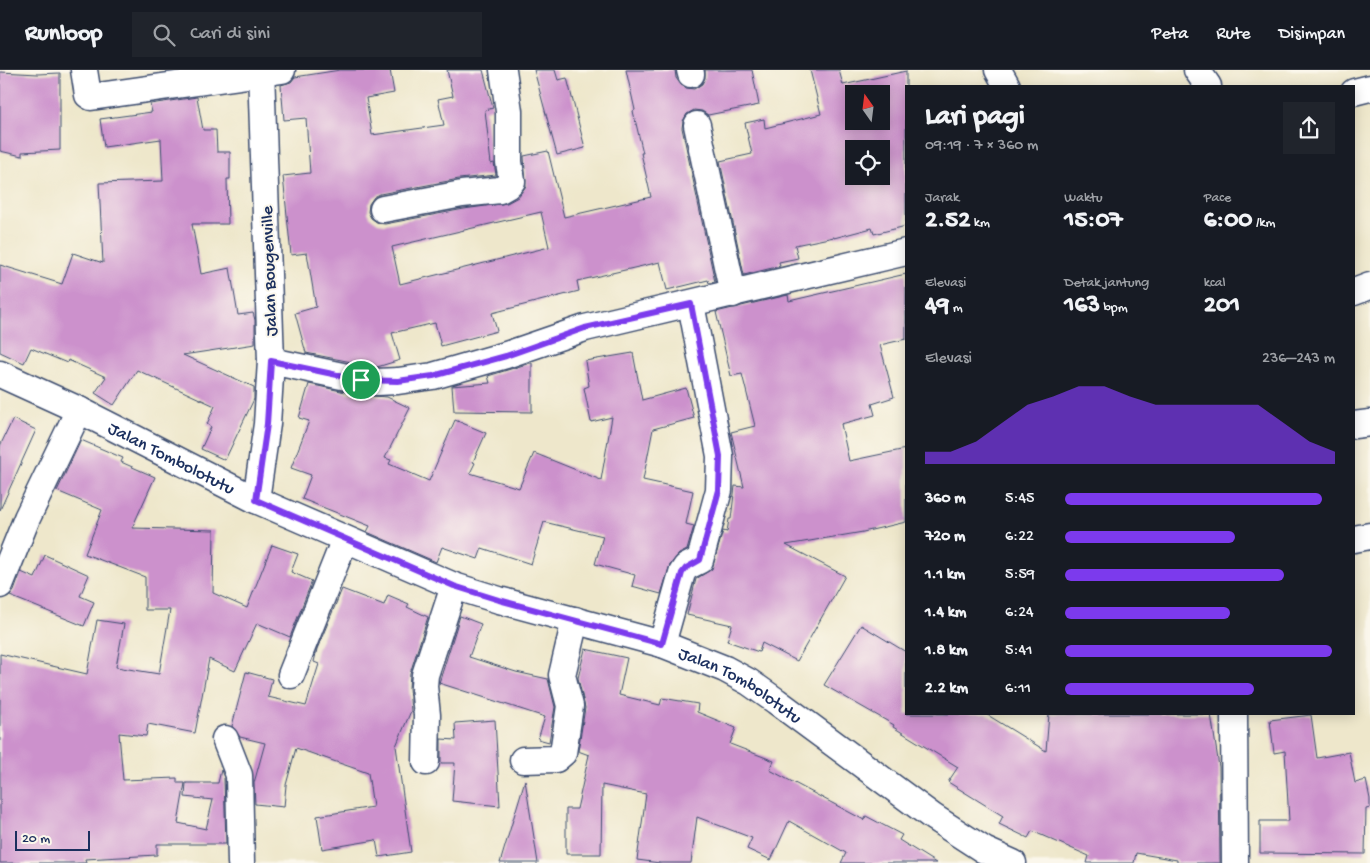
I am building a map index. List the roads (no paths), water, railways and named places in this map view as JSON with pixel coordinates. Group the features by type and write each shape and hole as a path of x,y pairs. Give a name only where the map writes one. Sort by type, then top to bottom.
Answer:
{"street":[{"path":"84,70 88,95 90,97 268,71"},
{"path":"383,209 462,194 500,190 512,181 509,162 509,111 503,70"},
{"path":"998,70 1006,85"},
{"path":"1197,70 1207,85"},
{"name":"Jalan Bougenville","path":"256,500 267,424 271,361 268,71"},
{"path":"1355,92 1370,88"},
{"path":"697,125 733,294"},
{"path":"271,361 361,380 398,381 433,376 506,356 593,326 905,252"},
{"path":"1355,292 1370,286"},
{"path":"662,644 682,573 686,568 700,560 719,490 720,456 691,304"},
{"name":"Jalan Tombolotutu","path":"0,374 78,410 256,500 454,586 662,644 725,669 749,682 933,817 984,850 1013,863"},
{"path":"0,585 27,518 78,410"},
{"path":"1355,425 1370,423"},
{"path":"1355,539 1370,536"},
{"path":"291,675 345,539"},
{"path":"426,762 425,675 454,586"},
{"path":"524,760 556,759 563,754 570,706 562,676 575,620"},
{"path":"1234,715 1235,863"},
{"path":"224,739 239,775 241,863"}]}
